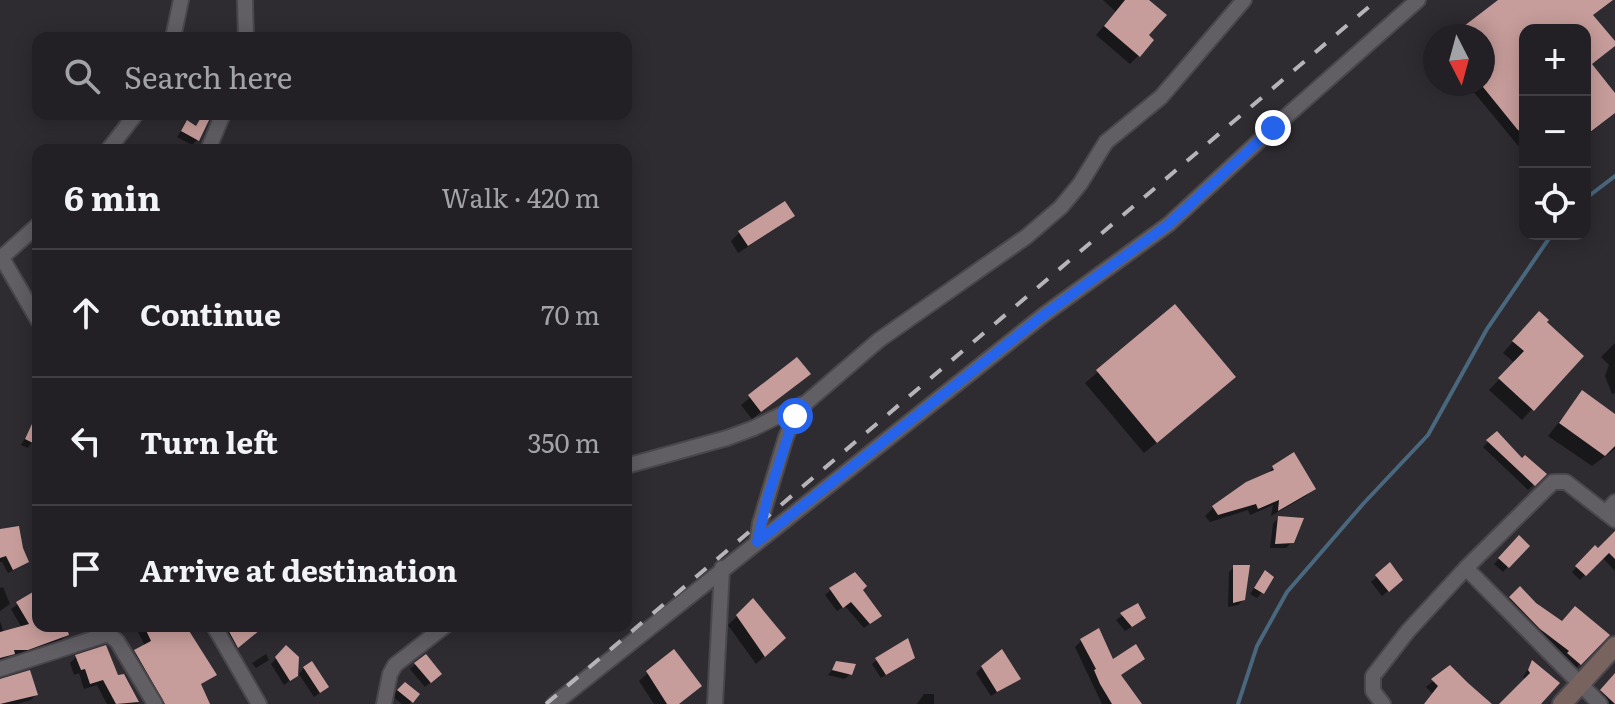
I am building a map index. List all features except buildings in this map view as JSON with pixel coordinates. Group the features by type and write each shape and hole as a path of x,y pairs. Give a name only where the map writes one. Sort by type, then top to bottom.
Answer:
{"main road":[{"path":"1562,704 1615,646"}],"street":[{"path":"174,32 181,0"},
{"path":"245,0 246,32"},
{"path":"757,542 786,437 795,416 807,402 879,340 1026,237 1061,207 1080,184 1106,142 1161,97 1244,0"},
{"path":"554,704 1045,314 1169,224 1339,67 1418,0"},
{"path":"113,144 131,120"},
{"path":"210,144 220,120"},
{"path":"32,230 1,258 32,310"},
{"path":"632,464 727,438 807,402"},
{"path":"1383,704 1373,691 1373,676 1408,631 1466,568 1553,482 1566,482 1612,511"},
{"path":"715,704 722,568"},
{"path":"1466,568 1600,704"},
{"path":"217,632 259,704"},
{"path":"384,704 395,665 437,632"},
{"path":"0,669 108,634 117,641 155,704"}],"waterway":[{"path":"1591,194 1615,176"},
{"path":"1238,704 1257,646 1287,592 1428,435 1487,329 1548,240"}],"railway":[{"path":"632,631 1377,0"},
{"path":"546,704 631,632"}],"route":[{"path":"795,416 768,496 757,542 1045,314 1169,224 1273,128"}]}
